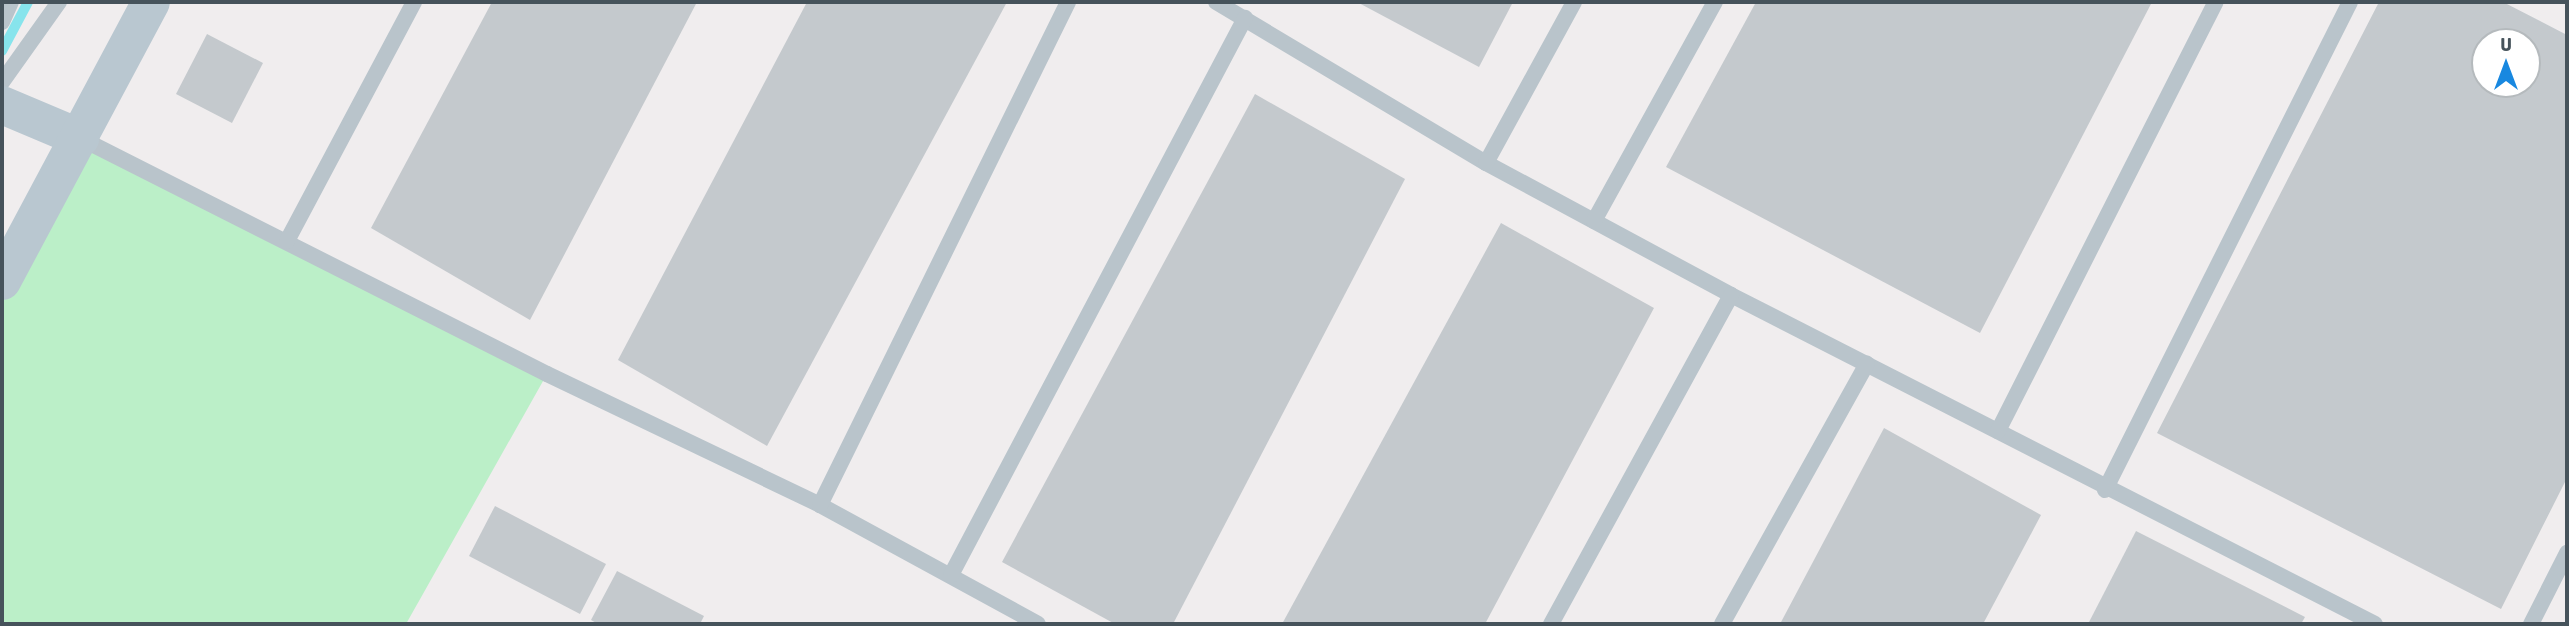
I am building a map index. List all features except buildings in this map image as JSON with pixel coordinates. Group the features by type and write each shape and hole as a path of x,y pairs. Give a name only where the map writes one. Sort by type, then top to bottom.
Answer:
{"street":[{"path":"2,281 151,2"},
{"path":"2,105 80,138"}],"lane":[{"path":"2,22 11,2"},
{"path":"2,82 60,2"},
{"path":"287,241 414,2"},
{"path":"820,505 1068,2"},
{"path":"1216,2 1486,163 1731,295 1998,430 2105,490 2375,624"},
{"path":"1486,163 1574,2"},
{"path":"1594,221 1715,2"},
{"path":"1998,430 2216,2"},
{"path":"2105,490 2350,2"},
{"path":"951,575 1245,18"},
{"path":"80,138 547,374 820,505 1038,624"},
{"path":"1551,624 1731,295"},
{"path":"1722,624 1867,364"},
{"path":"2531,624 2567,554"}],"green space":[{"path":"80,138 547,374 406,624 2,624 2,282"}],"waterway":[{"path":"2,51 28,2"}]}
